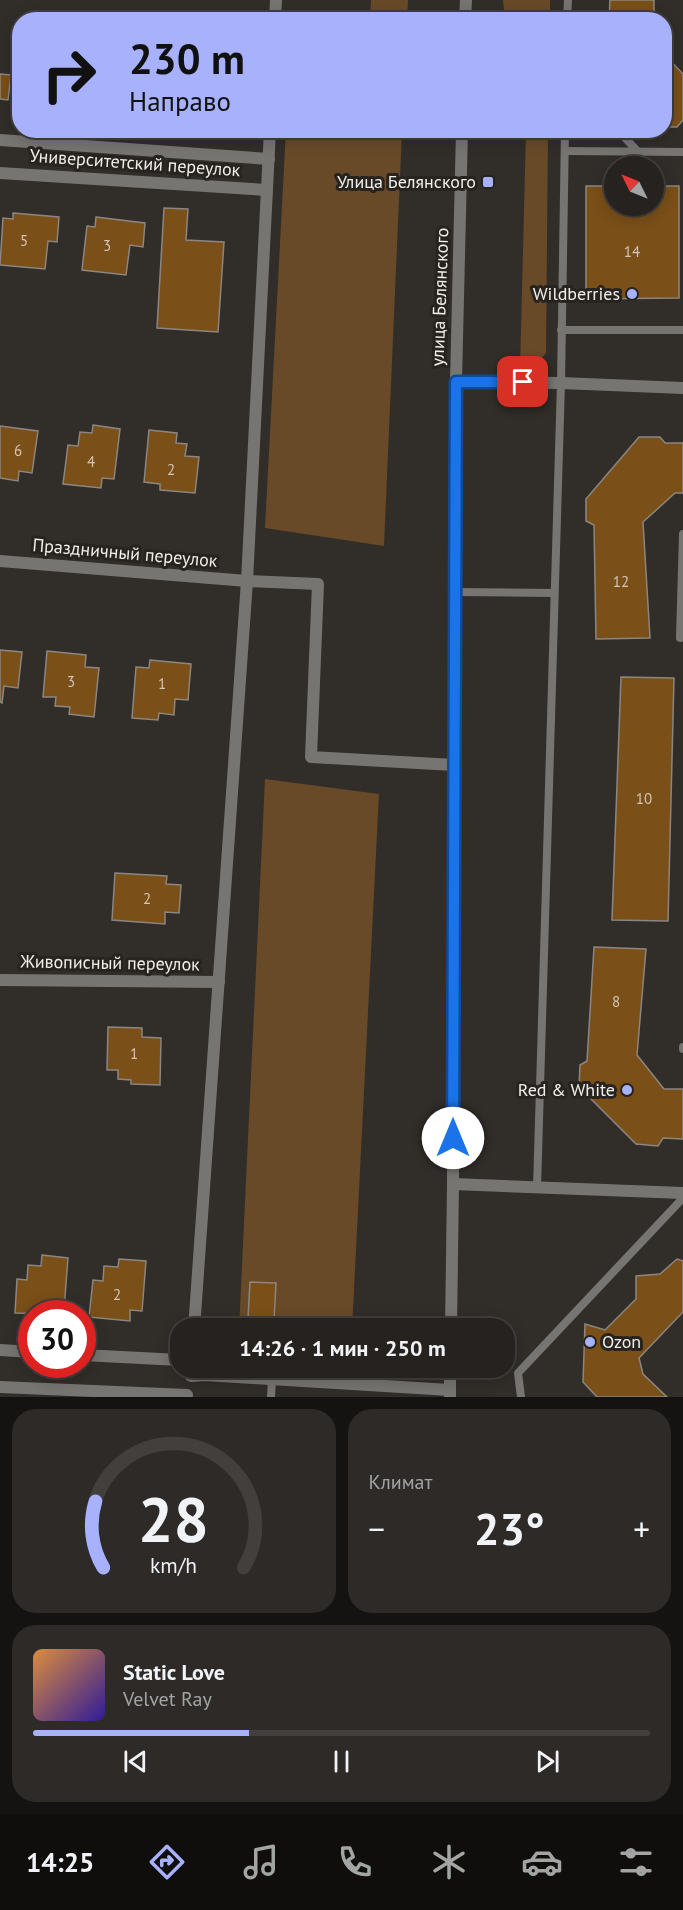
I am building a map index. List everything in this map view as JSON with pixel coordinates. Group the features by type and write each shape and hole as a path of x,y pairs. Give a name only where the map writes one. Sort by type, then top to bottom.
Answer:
{"street":[{"path":"195,1318 247,581 270,138"},
{"name":"улица Белянского","path":"451,1318 454,592 462,138"},
{"name":"Университетский переулок","path":"0,140 269,159"},
{"name":"Университетский переулок","path":"0,173 267,190"},
{"path":"456,382 683,388"},
{"name":"Праздничный переулок","path":"0,561 247,581 318,584 311,757 453,765"},
{"name":"Живописный переулок","path":"0,980 219,982"},
{"path":"453,1184 683,1193"},
{"path":"0,1350 18,1351"},
{"path":"96,1355 170,1359"},
{"path":"0,1387 187,1396 190,1378"},
{"path":"255,1378 450,1394 450,1378"}],"lane":[{"path":"537,1188 561,383 565,138"},
{"path":"625,138 639,153"},
{"path":"565,151 683,152"},
{"path":"561,330 683,330"},
{"path":"680,638 683,534"},
{"path":"454,592 554,593"},
{"path":"521,1397 518,1373 683,1198"},
{"path":"271,1397 272,1379"}],"shaded area":[{"path":"371,0 408,0 407,12 370,12"},
{"path":"503,0 550,0 550,12 504,12"},
{"path":"286,138 402,138 384,546 265,528"},
{"path":"526,138 548,138 546,353 533,369 520,369"},
{"path":"265,779 379,794 353,1318 240,1318"}],"building":[{"path":"610,0 654,0 654,12 609,12"},
{"path":"672,62 683,74 683,120 677,127 672,127"},
{"path":"0,74 11,75 8,100 0,99"},
{"path":"586,186 604,186 604,216 664,216 664,186 679,186 679,298 586,299"},
{"path":"164,208 188,209 186,240 224,242 218,332 157,328"},
{"path":"13,213 59,217 57,242 48,241 45,269 0,265 3,218 13,219"},
{"path":"96,217 145,223 143,247 130,245 126,275 82,270 87,226 95,227"},
{"path":"93,425 120,429 114,479 102,478 101,488 63,484 68,445 78,446 80,432 92,433"},
{"path":"0,426 38,431 32,473 19,471 18,481 0,478"},
{"path":"149,430 177,433 176,443 187,444 185,456 199,457 195,493 160,490 160,484 144,482"},
{"path":"639,437 660,437 665,443 683,443 683,493 675,493 643,522 650,638 596,639 594,525 586,521 586,499"},
{"path":"0,650 22,652 18,688 4,686 2,703 0,702"},
{"path":"47,651 86,655 85,667 99,668 94,717 69,714 70,707 55,706 56,697 43,697"},
{"path":"150,660 191,664 188,700 175,699 174,715 159,713 158,720 132,718 136,667 149,668"},
{"path":"621,677 674,678 668,921 612,920"},
{"path":"115,873 167,876 166,884 181,885 179,913 165,912 165,924 112,920"},
{"path":"594,947 646,949 637,1055 664,1089 683,1089 683,1139 663,1138 658,1146 636,1144 579,1087 580,1065 587,1061"},
{"path":"108,1027 142,1028 142,1037 161,1038 160,1085 131,1084 131,1080 118,1079 118,1070 107,1070"},
{"path":"42,1255 68,1258 65,1300 18,1300 18,1313 15,1313 17,1279 27,1280 28,1265 41,1266"},
{"path":"119,1259 146,1261 142,1311 130,1310 130,1321 96,1318 96,1300 91,1300 93,1280 103,1281 104,1266 118,1267"},
{"path":"677,1259 683,1261 683,1312 639,1358 643,1374 667,1397 597,1397 583,1382 585,1324 605,1330 636,1299 636,1276 660,1274"},
{"path":"250,1282 276,1283 274,1318 248,1318"}],"place":[{"name":"Улица Белянского","path":"488,182"},
{"name":"Wildberries","path":"632,294"},
{"name":"Red & White","path":"627,1090"},
{"name":"Ozon","path":"590,1342"}],"route":[{"path":"453,1138 456,382 523,382"}]}
